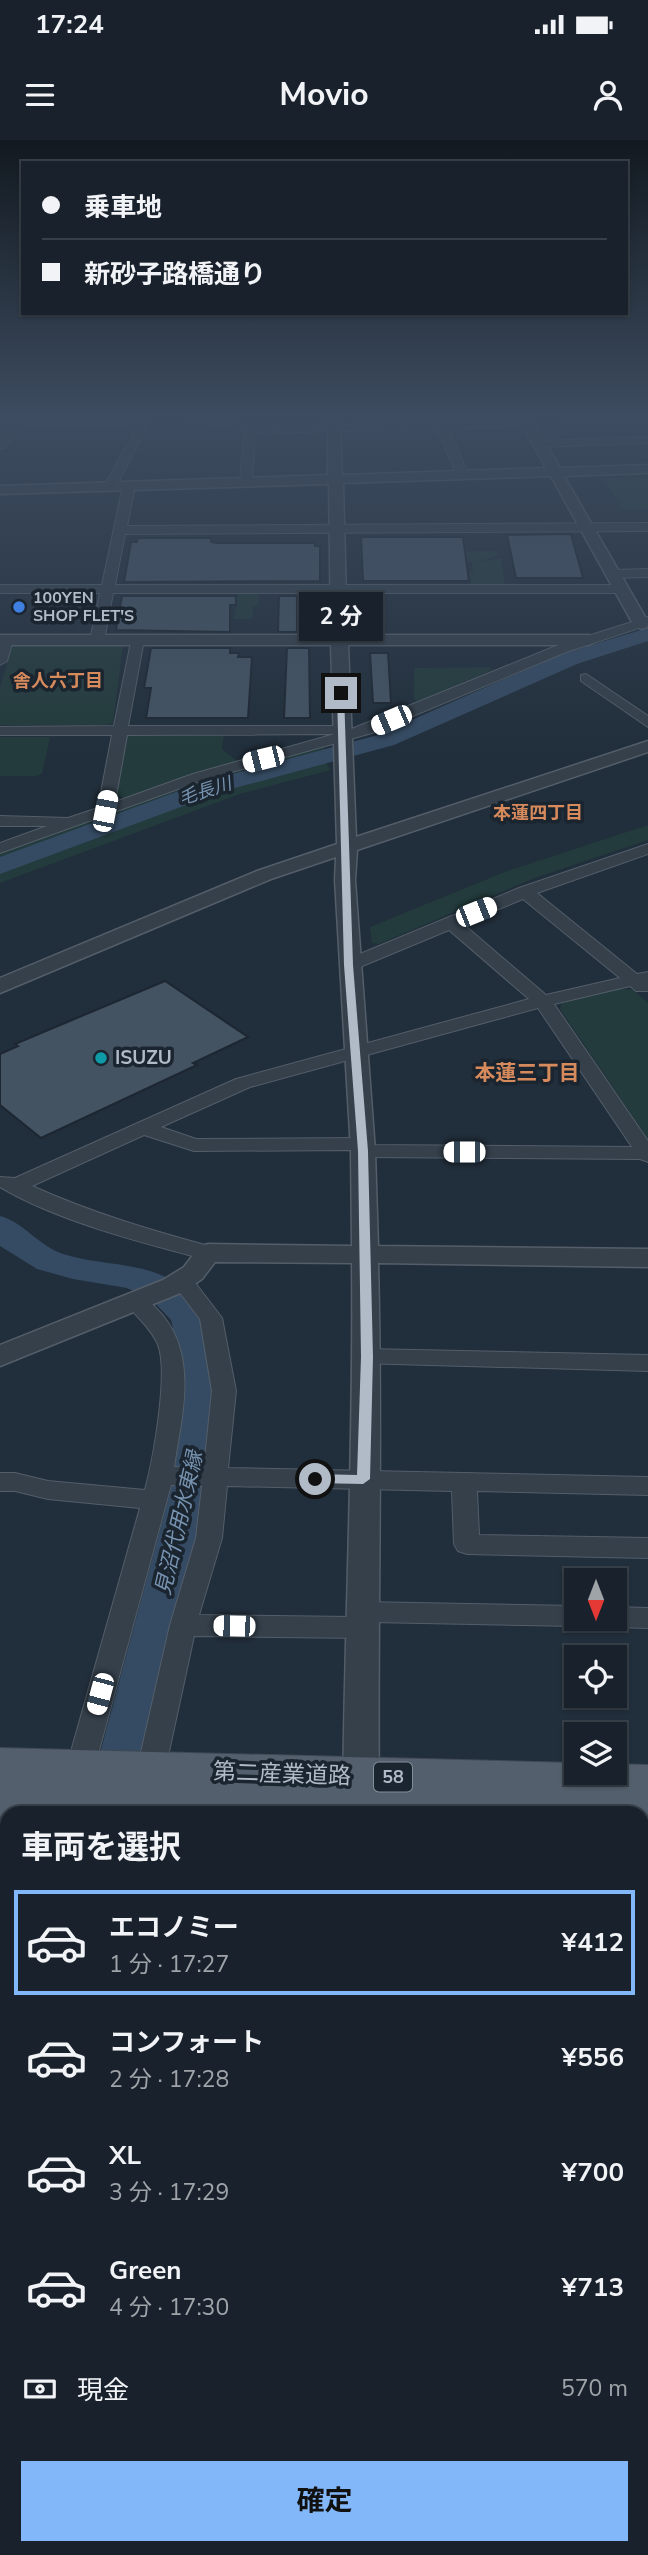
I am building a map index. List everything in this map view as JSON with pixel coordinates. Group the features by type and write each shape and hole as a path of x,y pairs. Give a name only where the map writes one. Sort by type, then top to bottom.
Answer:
{"main road":[{"name":"第二産業道路","path":"0,1767 112,1791"},
{"name":"第二産業道路","path":"0,1797 112,1791 361,1791 648,1785"},
{"name":"第二産業道路","path":"361,1791 520,1806"}],"street":[{"path":"97,640 119,530 626,528"},
{"path":"0,848 198,776 342,744 589,640 644,622 586,529"},
{"path":"337,530 348,965 362,1148 367,1357 361,1620 361,1791"},
{"path":"612,574 648,573"},
{"path":"0,589 621,589"},
{"path":"0,661 3,640 589,640"},
{"path":"105,811 137,640"},
{"path":"586,678 648,723"},
{"path":"0,731 121,730 342,744"},
{"path":"0,986 264,875 648,746"},
{"path":"0,821 79,821"},
{"path":"348,965 525,892 647,851"},
{"path":"525,892 643,983"},
{"path":"452,922 542,1001 648,1154"},
{"path":"6,1182 146,1129 243,1083 542,1001 643,983"},
{"path":"146,1129 194,1145 648,1154"},
{"path":"6,1182 119,1227 208,1253 365,1257 648,1258"},
{"path":"0,1356 160,1292 201,1265 208,1253"},
{"path":"112,1791 183,1625 209,1538 212,1478 224,1391 211,1318 160,1292"},
{"path":"112,1791 164,1484 171,1407 172,1348 159,1324 160,1292"},
{"path":"367,1357 648,1363"},
{"path":"0,1482 15,1482 48,1490 164,1484 212,1478 648,1486"},
{"path":"464,1482 467,1544 648,1548"},
{"path":"183,1625 564,1616"},
{"path":"627,1617 648,1618"}],"green space":[{"path":"497,551 497,556 474,563 501,558 505,585 471,585 469,573 473,573 472,562 361,563 360,552"},
{"path":"238,592 258,592 259,604 253,607 252,619 234,619"},
{"path":"12,645 123,645 113,723 0,725 0,687"},
{"path":"489,667 492,670 418,701 414,699 414,668"},
{"path":"224,735 222,749 238,762 195,773 127,798 116,796 127,736"},
{"path":"0,737 50,737 42,774 0,776"},
{"path":"325,748 324,753 215,783 0,858 0,852 207,778"},
{"path":"325,761 331,770 240,794 0,883 0,872 205,796"},
{"path":"648,825 648,840 532,879 379,944 372,943 370,927 507,871"},
{"path":"619,988 633,990 648,1003 648,1139 560,1009 562,1002"}],"building":[{"path":"571,534 583,578 516,578 507,535"},
{"path":"361,537 463,537 469,581 363,581"},
{"path":"138,538 211,538 211,542 216,543 315,543 315,546 320,546 320,581 124,582 131,542 137,542"},
{"path":"122,596 236,596 236,605 230,605 230,632 116,630"},
{"path":"279,596 297,596 297,632 278,632"},
{"path":"151,648 230,648 230,653 239,653 238,657 252,657 248,718 146,718 151,688 144,688"},
{"path":"287,648 309,648 310,718 284,718"},
{"path":"370,653 388,653 391,703 373,703"},
{"name":"ISUZU","path":"165,981 248,1037 193,1063 197,1065 41,1138 0,1105 0,1054 18,1046 15,1044"}],"waterway":[{"name":"毛長川","path":"0,866 215,786 386,740 569,659 648,634"},
{"name":"見沼代用水東縁","path":"0,1227 41,1258 73,1268 121,1275 151,1284 179,1305 189,1320 195,1338 200,1384 195,1470 109,1806"}],"place":[{"name":"100YEN SHOP FLET'S","path":"19,607"},
{"name":"ISUZU","path":"101,1058"}],"district":[{"name":"舎人六丁目","path":"58,681"},
{"name":"本蓮四丁目","path":"538,813"},
{"name":"本蓮三丁目","path":"527,1073"}],"route":[{"path":"315,1479 363,1479 367,1357 363,1151 348,965 341,693"}]}
